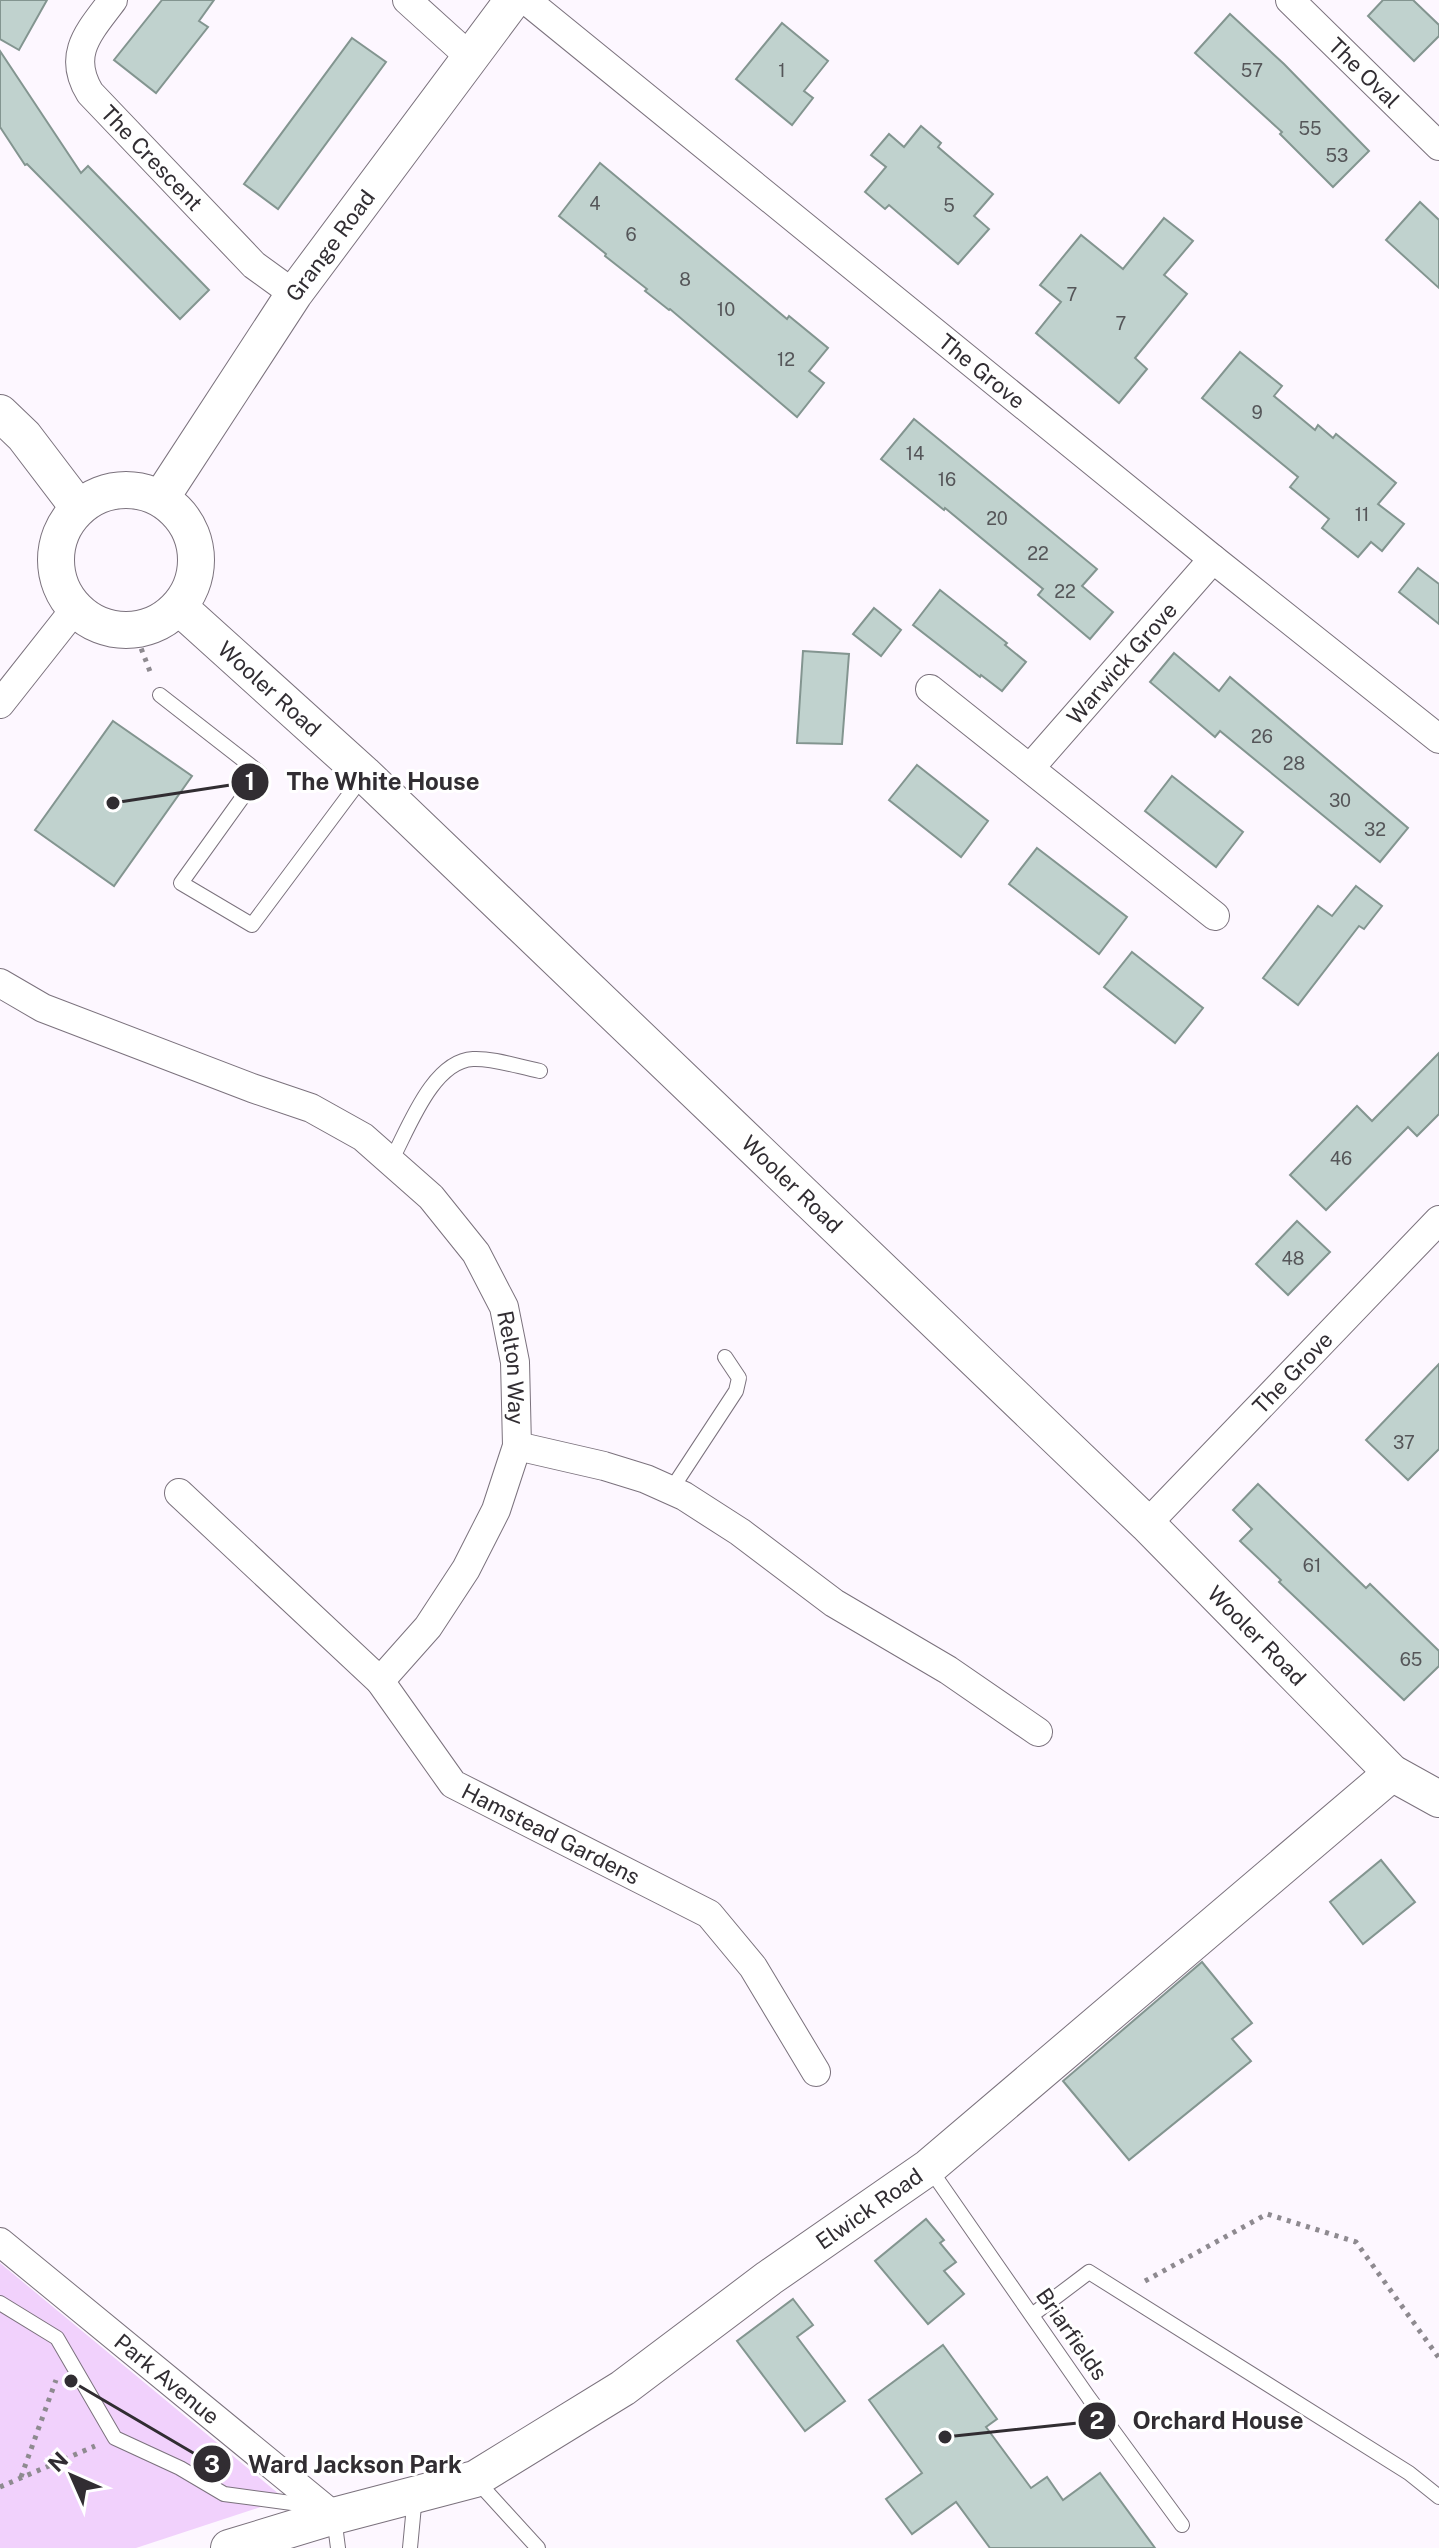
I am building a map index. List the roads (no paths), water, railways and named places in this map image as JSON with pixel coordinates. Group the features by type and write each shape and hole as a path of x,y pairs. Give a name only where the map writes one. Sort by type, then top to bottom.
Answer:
{"street":[{"name":"The Crescent","path":"113,0 85,37 79,58 80,78 90,93 254,265 294,294"},
{"path":"407,0 470,57"},
{"name":"Grange Road","path":"161,498 294,294 513,0"},
{"name":"The Grove","path":"526,0 1439,739"},
{"name":"The Oval","path":"1290,0 1439,146"},
{"path":"0,413 24,436 78,507"},
{"path":"130,489 161,498 185,521 196,553 194,578 179,607 158,623 134,630 99,626 75,609 61,589 56,575 56,549 64,526 78,507 107,492 130,489"},
{"name":"Warwick Grove","path":"1031,767 1213,559"},
{"name":"Wooler Road","path":"179,607 364,774 1147,1524 1392,1773"},
{"path":"0,704 75,609"},
{"path":"930,689 1215,916"},
{"name":"Relton Way","path":"0,983 43,1008 311,1108 363,1137 431,1197 476,1253 504,1307 515,1362 517,1446 604,1466 671,1490 740,1532 834,1603 948,1670 1038,1732"},
{"name":"The Grove","path":"1147,1524 1439,1220"},
{"path":"179,1493 380,1681 428,1627 466,1569 496,1510 517,1446"},
{"name":"Hamstead Gardens","path":"380,1681 453,1784 709,1914 753,1967 816,2072"},
{"path":"1392,1773 1439,1799"},
{"name":"Elwick Road","path":"229,2548 332,2524 415,2495 475,2479 623,2388 769,2278 929,2167 1392,1773"},
{"name":"Park Avenue","path":"0,2242 332,2524"}],"lane":[{"path":"160,695 260,773 181,883 252,925 364,774"},
{"path":"391,1161 429,1090 449,1067 475,1058 540,1071"},
{"path":"671,1490 736,1391 739,1378 725,1357"},
{"name":"Briarfields","path":"929,2167 1182,2525"},
{"path":"1032,2315 1089,2272 1409,2473 1439,2497"},
{"path":"0,2303 57,2338 115,2438 180,2468 224,2494 332,2524"},
{"path":"475,2479 538,2548"},
{"path":"410,2548 415,2495"}],"place":[{"name":"The White House","path":"113,803"},
{"name":"Ward Jackson Park","path":"71,2381"},
{"name":"Orchard House","path":"945,2437"}]}
